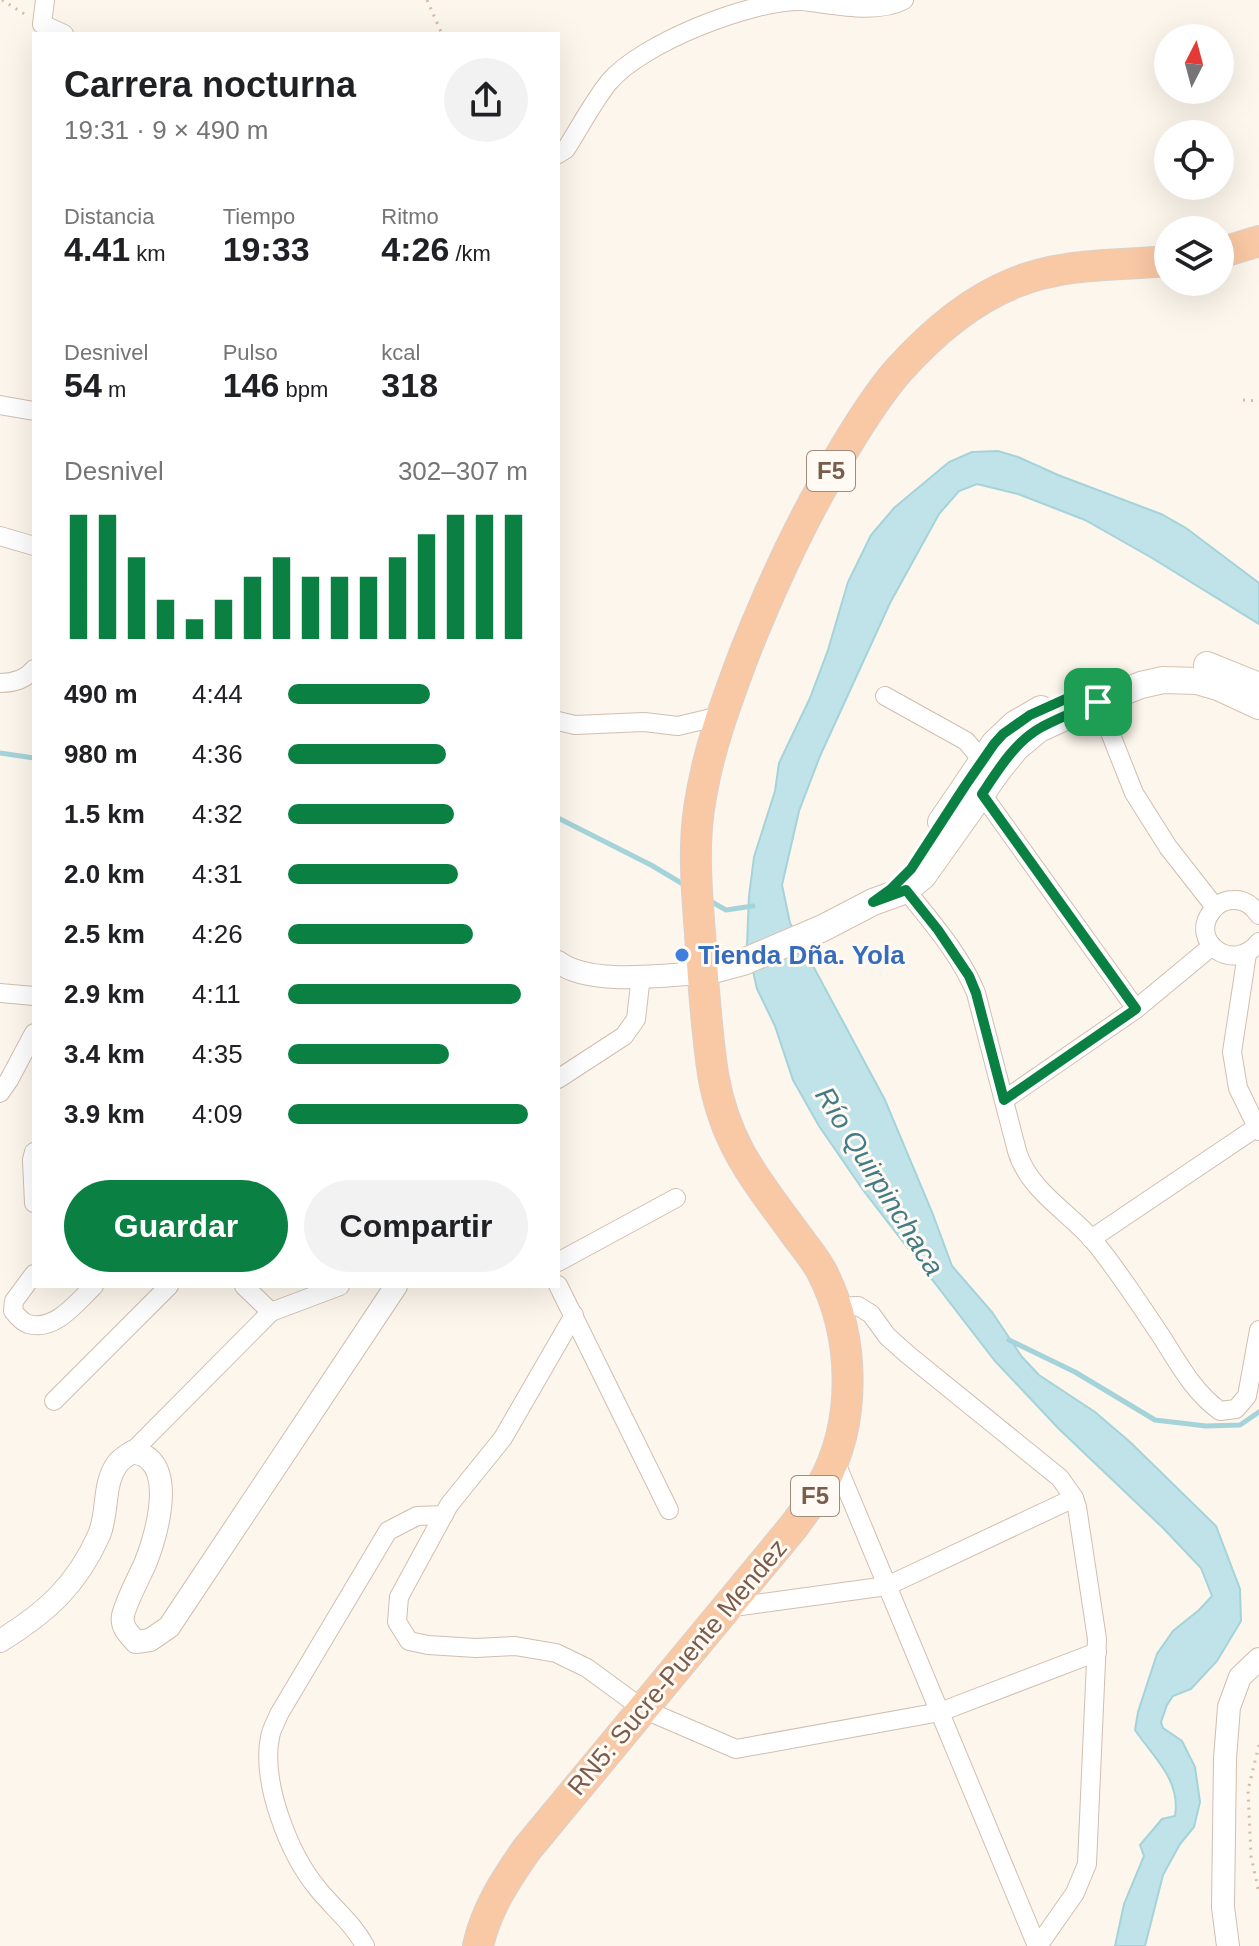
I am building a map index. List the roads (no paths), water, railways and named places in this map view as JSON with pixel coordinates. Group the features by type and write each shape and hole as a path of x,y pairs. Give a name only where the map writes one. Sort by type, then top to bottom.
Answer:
{"highway":[{"path":"1234,249 1259,241"},
{"name":"RN5: Sucre-Puente Mendez","path":"478,1946 490,1907 527,1849 794,1526 821,1487 842,1429 848,1390 848,1357 840,1318 820,1269 750,1173 731,1140 713,1075 702,973 695,867 699,812 720,716 767,596 818,494 854,432 895,374 937,331 1013,284 1057,270 1154,262"}],"main road":[{"path":"1094,695 1138,668 1159,663 1206,665 1259,686"},
{"path":"702,973 743,962 906,890 923,876 990,765 994,744 1015,724 1050,705 1163,680 1182,679 1218,687 1259,706"},
{"path":"873,902 911,869 974,790"}],"street":[{"path":"45,0 42,24 60,32"},
{"path":"560,153 566,149 609,83 630,61 679,33 747,8 798,1 853,8 896,4 904,0"},
{"path":"0,405 32,411"},
{"path":"0,536 32,545"},
{"path":"0,683 19,680 32,672"},
{"path":"1094,695 1134,793 1168,847 1215,907"},
{"path":"885,696 966,741 990,765"},
{"path":"560,721 575,725 644,722 678,726 720,716"},
{"path":"974,790 1136,1009"},
{"path":"906,890 969,976 1020,1164 1026,1174 1091,1239 1133,1294 1192,1385 1220,1411 1236,1409 1247,1396 1259,1330"},
{"path":"1253,948 1237,957 1219,952 1212,946 1205,930 1206,921 1215,907 1232,900 1241,900 1258,911"},
{"path":"1004,1100 1136,1009 1212,946"},
{"path":"1091,1239 1258,1129 1238,1088 1232,1052 1253,948"},
{"path":"560,964 602,978 702,973"},
{"path":"560,1078 624,1036 636,1019 641,976"},
{"path":"0,993 32,996"},
{"path":"0,1093 32,1037"},
{"path":"560,1261 676,1198"},
{"path":"32,1277 14,1301 13,1311 25,1323 39,1325 55,1322 92,1288"},
{"path":"54,1401 167,1288"},
{"path":"246,1288 271,1312"},
{"path":"0,1641 29,1624 59,1598 86,1560 101,1531 108,1485 118,1462 132,1452 271,1312 335,1288"},
{"path":"132,1452 147,1456 154,1464 161,1483 159,1518 147,1559 123,1616 125,1630 136,1642 150,1640 169,1627 395,1288"},
{"path":"560,1288 669,1510"},
{"path":"836,1307 858,1306 871,1314 887,1336 907,1354 1060,1478 1077,1507 1097,1639 1087,1864 1075,1893 1037,1946"},
{"path":"574,1315 503,1438 449,1505 399,1597 397,1622 409,1641 476,1648 515,1646 556,1653 587,1668 643,1709 736,1749 940,1712 1097,1652"},
{"path":"834,1458 1037,1946"},
{"path":"726,1608 887,1586 1074,1498"},
{"path":"365,1946 353,1925 335,1910 301,1867 283,1828 268,1768 270,1736 279,1714 388,1531 417,1516 444,1515"},
{"path":"1228,1946 1223,1907 1225,1759 1229,1707 1240,1677 1259,1659"}],"water":[{"name":"Río Quirpinchaca","path":"998,451 1161,514 1186,528 1259,583 1259,624 1085,520 1018,494 977,484 959,491 939,514 890,603 820,756 799,811 782,885 790,923 885,1100 952,1266 992,1312 1022,1357 1039,1375 1095,1412 1216,1526 1240,1589 1241,1621 1217,1661 1191,1689 1173,1696 1161,1722 1163,1728 1182,1741 1195,1767 1200,1802 1194,1827 1180,1844 1163,1875 1145,1946 1115,1946 1124,1904 1144,1856 1140,1845 1162,1819 1175,1816 1176,1803 1170,1780 1135,1730 1157,1654 1173,1631 1212,1596 1201,1568 1058,1428 995,1361 863,1190 819,1126 793,1080 775,1026 757,989 747,945 754,857 775,791 779,763 810,698 848,582 871,535 894,508 949,462 972,452"}],"waterway":[{"path":"0,753 32,758"},
{"path":"560,819 688,887"},
{"path":"710,901 726,910 753,906"},
{"path":"1009,1340 1075,1372 1155,1420 1206,1426 1240,1425 1259,1412"}],"place":[{"name":"Tienda Dña. Yola","path":"682,955"}]}
